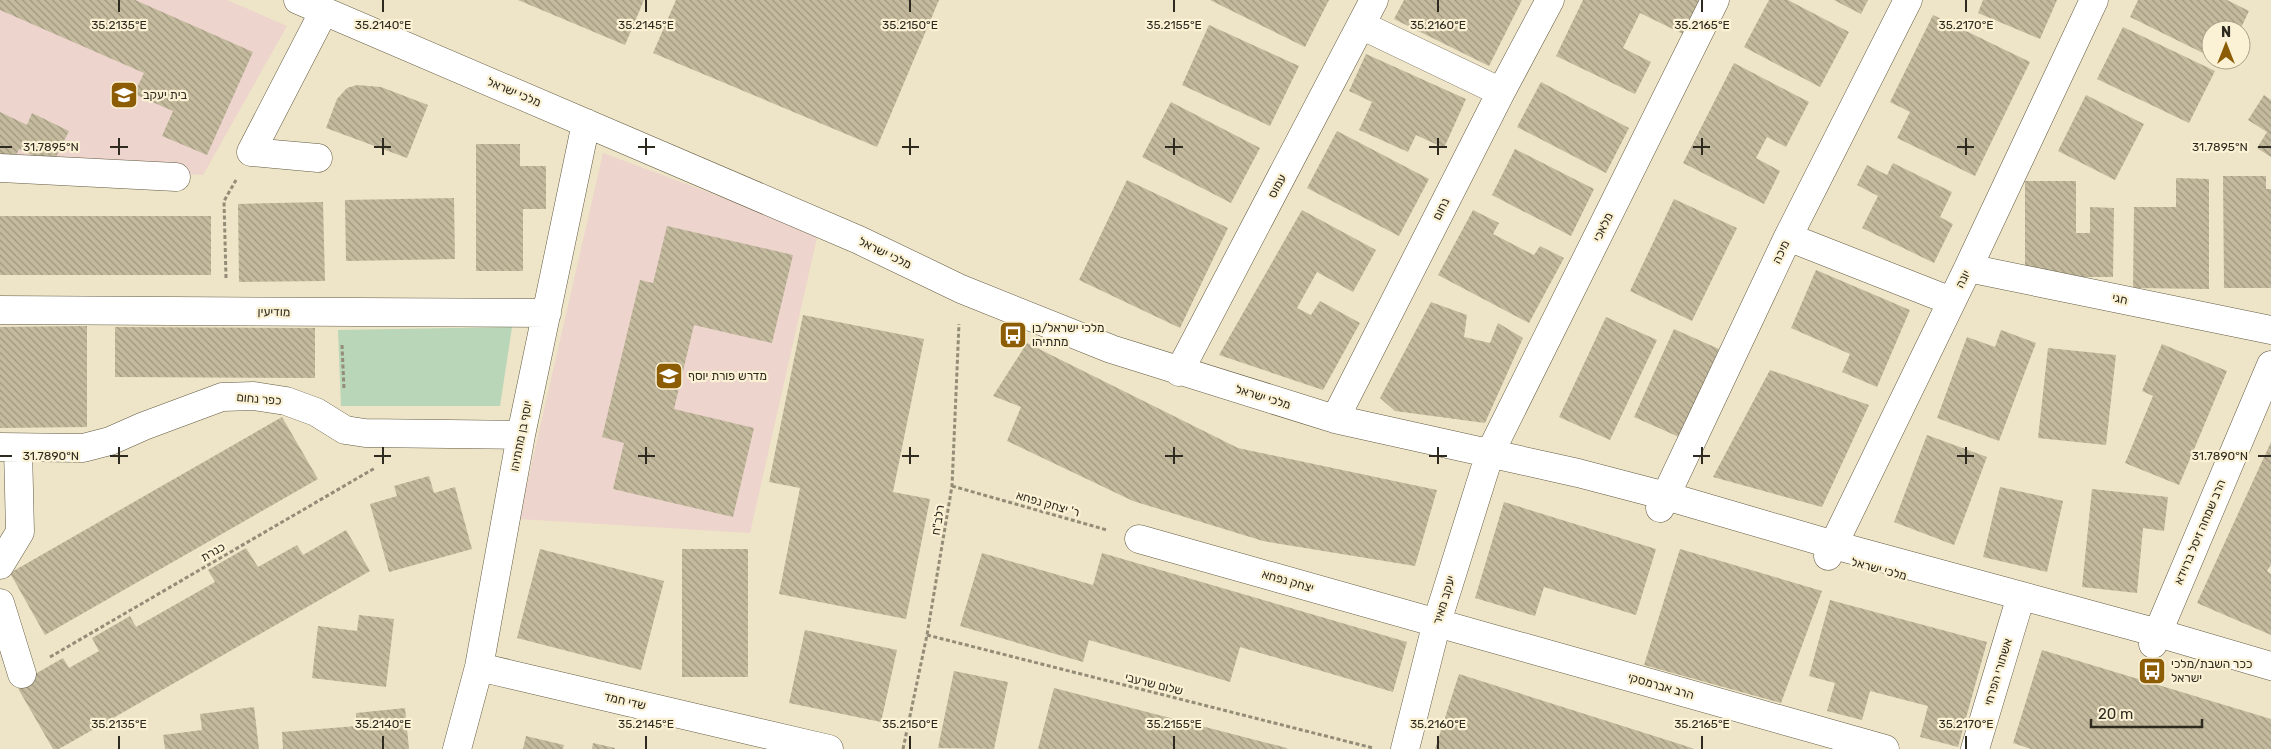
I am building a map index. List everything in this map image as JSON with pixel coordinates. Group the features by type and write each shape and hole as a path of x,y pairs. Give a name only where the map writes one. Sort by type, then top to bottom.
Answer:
{"street":[{"name":"מלכי ישראל","path":"298,0 859,240 961,289 1111,349 1179,372 1334,419 1490,453 1831,550 2156,638 2271,666"},
{"name":"עמוס","path":"1179,372 1374,0"},
{"name":"נחום","path":"1334,419 1550,0"},
{"name":"מלאכי","path":"1490,453 1716,0"},
{"name":"מיכה","path":"1663,502 1788,237 1908,0"},
{"name":"יונה","path":"1831,550 1968,268 2094,0"},
{"path":"318,158 251,152 324,11"},
{"path":"1361,25 1501,92"},
{"name":"יוסף בן מתתיהו","path":"457,749 479,668 521,435 586,123"},
{"path":"0,168 176,177"},
{"path":"1788,237 1951,301"},
{"name":"חגי","path":"1968,268 2271,330"},
{"name":"מודיעין","path":"0,310 547,314"},
{"name":"הרב שמחה זיסל ברוידא","path":"2156,638 2271,365"},
{"name":"כפר נחום","path":"9,447 83,448 110,441 144,426 222,397 254,396 286,401 316,412 345,430 365,433 521,435"},
{"path":"0,565 20,532 9,447"},
{"name":"יעקב מאיר","path":"1405,749 1437,622 1490,453"},
{"name":"יצחק נפחא","path":"1139,539 1437,622"},
{"name":"אשתורי הפרחי","path":"1975,749 2020,601"},
{"path":"0,603 22,674"},
{"name":"הרב אברמסקי","path":"1437,622 1885,749"},
{"name":"מלכי ישראל","path":"2156,638 2271,678"},
{"name":"שדי חמד","path":"479,668 829,749"}],"path":[{"path":"226,311 224,201 251,152"},
{"name":"רלב\"ח","path":"903,749 927,635 952,486 961,289"},
{"path":"341,312 345,430"},
{"name":"כנרת","path":"22,674 381,464"},
{"name":"ר' יצחק נפחא","path":"952,486 1139,539"},
{"name":"שלום שרעבי","path":"927,635 1376,749"}],"shaded area":[{"name":"בית יעקב","path":"0,0 227,0 287,26 203,175 0,164"},
{"name":"מדרש פורת יוסף","path":"603,153 818,233 750,533 519,519"}],"green space":[{"path":"512,327 500,406 341,406 338,330"}],"building":[{"path":"0,0 135,0 253,52 207,155 162,136 173,111 134,94 144,73 0,10"},
{"path":"518,0 644,0 625,45"},
{"path":"676,0 939,0 877,147 653,53"},
{"path":"1210,0 1329,0 1305,47"},
{"path":"1404,0 1522,0 1489,66 1394,19"},
{"path":"1583,0 1699,0 1683,34 1640,13 1623,48 1651,62 1635,94 1556,56"},
{"path":"1769,0 1788,0 1849,32 1820,87 1744,47"},
{"path":"1834,0 1868,0 1861,14"},
{"path":"1983,0 2057,0 2040,39 1978,13"},
{"path":"2138,0 2227,0 2249,11 2245,20 2201,20 2201,52 2130,17"},
{"path":"1933,15 2030,62 1975,176 1897,138 1910,112 1890,102"},
{"path":"1209,25 1299,66 1270,126 1182,85"},
{"path":"2123,27 2201,64 2201,70 2215,71 2189,123 2097,79"},
{"path":"1366,54 1466,99 1444,148 1416,135 1408,152 1359,130 1372,102 1349,91"},
{"path":"1734,63 1809,102 1786,147 1767,137 1756,158 1780,171 1764,204 1683,163"},
{"path":"1541,82 1629,128 1606,173 1517,127"},
{"path":"357,85 381,87 428,105 407,158 326,128 337,99 347,88"},
{"path":"2086,95 2144,124 2115,180 2058,151"},
{"path":"2264,95 2271,100 2271,157 2257,148 2267,132 2248,120"},
{"path":"1171,102 1260,148 1231,203 1142,157"},
{"path":"0,112 27,125 32,113 69,131 52,165 19,149 14,160 0,153"},
{"path":"1337,131 1429,179 1399,236 1307,188"},
{"path":"476,144 520,144 520,166 546,166 546,209 523,209 523,271 476,271"},
{"path":"1515,149 1594,189 1571,236 1492,195"},
{"path":"1893,163 1952,192 1940,217 1953,224 1934,263 1862,228 1878,196 1857,185 1867,165 1887,175"},
{"path":"2223,176 2266,176 2266,189 2271,189 2271,288 2224,288"},
{"path":"2176,178 2209,179 2209,289 2133,288 2134,207 2176,207"},
{"path":"1127,180 1228,228 1180,328 1079,280"},
{"path":"2025,181 2076,181 2076,233 2090,233 2090,207 2114,208 2113,277 2025,277"},
{"path":"454,198 455,259 346,261 345,200"},
{"path":"1674,199 1737,228 1692,321 1630,291"},
{"path":"323,202 325,281 239,282 238,204"},
{"path":"1302,210 1376,250 1353,292 1317,272 1297,308 1311,315 1320,301 1360,323 1323,390 1219,355"},
{"path":"1473,210 1499,223 1493,234 1534,255 1540,246 1564,258 1529,323 1438,275"},
{"path":"0,216 211,216 211,275 0,275"},
{"path":"667,226 793,255 772,343 694,325 674,409 754,428 733,517 613,489 624,443 602,437 640,280 653,283"},
{"path":"1816,270 1910,310 1877,387 1842,372 1850,354 1791,328"},
{"path":"1431,302 1467,315 1464,337 1490,343 1498,323 1523,338 1485,423 1395,411 1380,398"},
{"path":"803,315 924,339 893,492 930,499 906,619 779,594 800,488 769,482"},
{"path":"1606,317 1657,340 1610,440 1559,417"},
{"path":"87,326 87,427 0,428 0,327"},
{"path":"115,327 315,328 315,378 115,377"},
{"path":"1674,329 1719,349 1679,437 1634,417"},
{"path":"2001,330 2036,343 1999,441 1937,418 1967,337 1995,347"},
{"path":"1027,343 1238,448 1437,490 1415,566 1263,541 1133,501 1007,441 1021,407 993,396"},
{"path":"2162,344 2227,371 2179,485 2125,463 2153,396 2142,391"},
{"path":"2048,348 2116,355 2106,445 2038,438"},
{"path":"1770,370 1869,405 1822,507 1713,477"},
{"path":"282,417 318,479 45,635 10,573"},
{"path":"1927,435 1987,457 1954,545 1894,522"},
{"path":"2271,442 2271,565 2267,571 2271,574 2271,635 2197,603"},
{"path":"429,476 434,493 455,487 472,549 389,572 370,504 397,496 394,486"},
{"path":"2000,487 2063,501 2047,572 1983,557"},
{"path":"2092,489 2168,497 2164,531 2143,528 2137,593 2082,587"},
{"path":"1504,502 1656,549 1636,615 1544,587 1535,616 1475,598"},
{"path":"346,530 370,571 59,749 53,749 16,685 63,658 69,668 99,651 92,638 130,616 136,627 215,582 208,570 246,548 258,567 297,545 303,555"},
{"path":"540,549 664,581 641,670 517,638"},
{"path":"682,549 748,549 748,677 682,677"},
{"path":"1680,549 1822,591 1781,703 1644,665"},
{"path":"982,553 1093,585 1102,553 1407,642 1393,692 1240,647 1230,682 1089,640 1083,662 960,626"},
{"path":"1830,600 1987,642 1958,747 1920,737 1928,706 1870,691 1862,720 1827,711 1835,683 1809,676"},
{"path":"359,615 394,619 386,687 312,678 318,626 357,631"},
{"path":"805,630 897,650 881,722 789,703"},
{"path":"2042,650 2271,719 2271,749 2031,749 2013,743"},
{"path":"954,671 1008,682 994,749 938,748"},
{"path":"1459,674 1689,747 1694,749 1435,749"},
{"path":"1054,688 1287,748 1287,749 1038,749"},
{"path":"254,707 259,749 165,749 163,735 202,730 200,714"},
{"path":"405,708 409,749 283,749 282,732 357,726 356,713"},
{"path":"526,736 564,745 563,749 523,749"},
{"path":"593,743 615,748 615,749 592,749"}],"place":[{"name":"בית יעקב","path":"124,95"},
{"name":"מלכי ישראל/בן מתתיהו","path":"1013,335"},
{"name":"מדרש פורת יוסף","path":"669,376"},
{"name":"ככר השבת/מלכי ישראל","path":"2152,671"}]}
